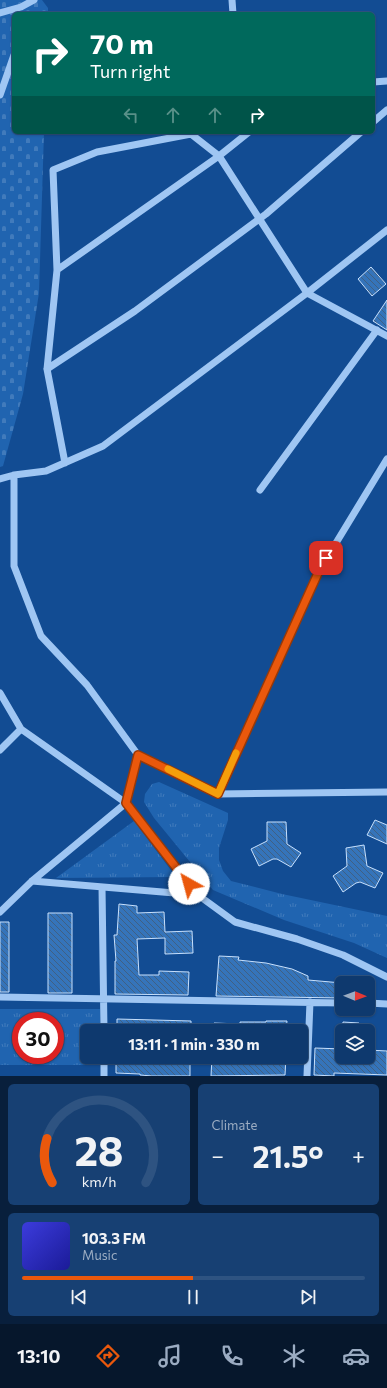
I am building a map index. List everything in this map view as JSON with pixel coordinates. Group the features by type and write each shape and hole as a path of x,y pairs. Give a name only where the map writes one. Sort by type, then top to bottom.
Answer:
{"street":[{"path":"0,13 21,11 34,0"},
{"path":"232,0 233,12"},
{"path":"0,95 12,61"},
{"path":"375,82 387,81"},
{"path":"375,120 387,110"},
{"path":"65,463 46,369 57,270 53,170 97,152 188,134"},
{"path":"194,134 219,156 258,220 307,293 387,336"},
{"path":"57,270 219,156 246,134"},
{"path":"46,369 135,312 258,220 359,134"},
{"path":"0,479 14,474 46,472 103,446 307,293 322,279 387,230"},
{"path":"260,490 377,330"},
{"path":"218,794 319,571 387,459"},
{"path":"14,474 14,566 41,636 87,685 138,755 218,794 387,792"},
{"path":"0,693 21,729 126,803 198,895 235,922 297,939 343,955 387,977"},
{"path":"0,750 21,729"},
{"path":"0,912 32,881 126,803 138,755"},
{"path":"32,881 198,895"},
{"path":"102,887 104,1024"},
{"path":"0,997 335,1003"},
{"path":"307,1076 310,1002"},
{"path":"375,1003 387,1004"},
{"path":"104,1064 104,1076"}],"green space":[{"path":"0,0 42,0 48,8 48,12 12,12 12,134 44,134 39,293 23,394 3,466 0,467"},
{"path":"159,782 228,813 228,820 219,848 219,860 223,871 231,881 282,894 387,916 387,958 354,943 284,920 213,890 154,818 144,802 145,794 152,784"},
{"path":"134,821 176,877 56,878"},
{"path":"0,1009 100,1009 100,1024 80,1024 80,1064 100,1065 0,1065"}],"building":[{"path":"371,267 386,284 372,296 358,279"},
{"path":"387,300 387,330 373,321"},
{"path":"375,820 387,825 387,844 367,835"},
{"path":"267,822 286,822 287,844 301,853 291,867 277,859 273,859 259,866 251,849 267,841"},
{"path":"364,845 367,866 383,873 375,888 360,882 343,892 333,876 347,866 346,848"},
{"path":"119,904 137,906 137,913 164,912 165,932 192,931 193,953 165,954 165,938 137,939 139,975 159,975 159,971 189,972 188,995 115,994 116,961 114,935 117,935"},
{"path":"48,913 72,913 72,993 48,993"},
{"path":"0,922 9,922 9,992 0,992"},
{"path":"219,956 239,957 238,960 266,963 292,969 308,976 308,980 335,982 335,998 216,996"},
{"path":"117,1019 191,1021 191,1024 117,1024"},
{"path":"287,1021 287,1024 240,1024 240,1022"},
{"path":"343,1022 359,1023 359,1024 343,1024"},
{"path":"214,1023 240,1024 214,1024"},
{"path":"315,1048 335,1049 335,1064 375,1064 375,1050 387,1051 387,1075 334,1073 334,1076 314,1075"},
{"path":"116,1064 190,1064 190,1076 152,1076 116,1073"},
{"path":"212,1064 286,1064 285,1075 211,1076"}],"slow traffic":[{"path":"168,769 218,794 236,753"}],"route":[{"path":"189,884 126,803 138,755 218,794 326,558"}]}
